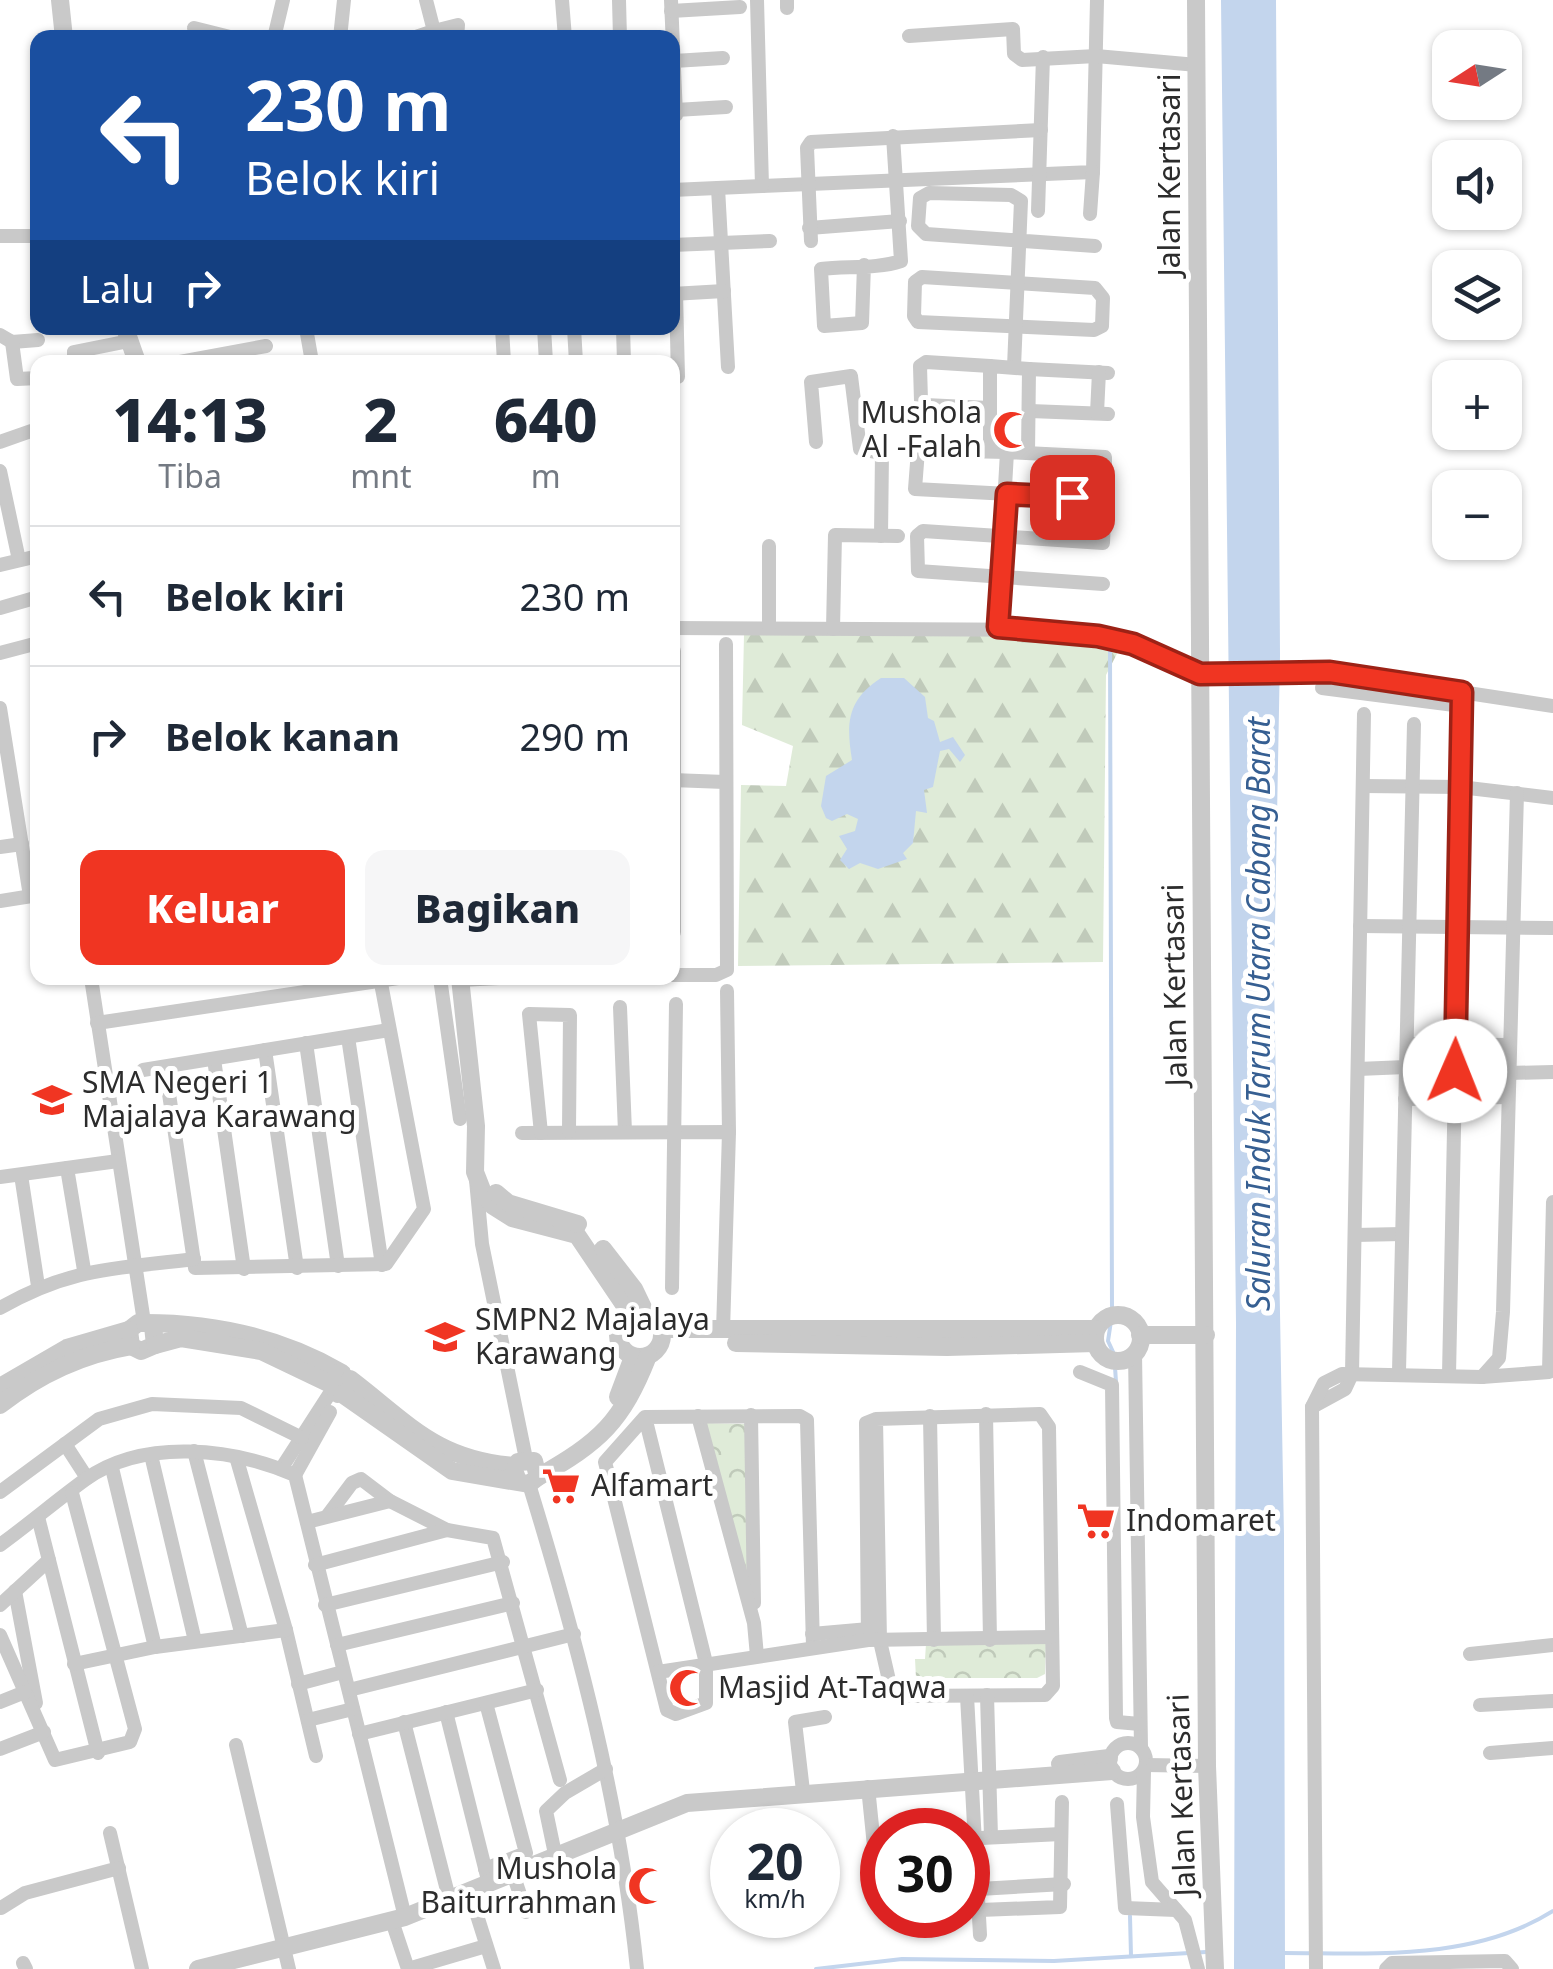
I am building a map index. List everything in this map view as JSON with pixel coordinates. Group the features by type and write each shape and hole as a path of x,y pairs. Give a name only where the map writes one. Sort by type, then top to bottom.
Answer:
{"street":[{"path":"60,0 63,30"},
{"path":"276,30 283,0"},
{"path":"341,30 344,0"},
{"path":"426,0 434,30"},
{"path":"562,0 564,30"},
{"path":"618,0 620,30"},
{"path":"757,0 762,186"},
{"path":"1090,214 1097,0"},
{"name":"Jalan Kertasari","path":"1196,0 1207,1766 1215,1969"},
{"path":"672,30 671,5 740,7"},
{"path":"438,30 458,25 458,30"},
{"path":"194,28 202,30"},
{"path":"908,36 1013,28 1016,59 1096,56 1197,65"},
{"path":"1038,211 1043,57"},
{"path":"680,61 724,58"},
{"path":"680,111 726,107"},
{"path":"900,222 810,235 807,148 811,142 1041,130"},
{"path":"864,264 862,323 824,326 820,270 864,264 901,261 893,136"},
{"path":"680,190 1092,172"},
{"path":"718,188 728,367"},
{"path":"1028,453 1030,412 1014,326 1017,238 1021,201 929,192 920,198 918,226 926,234 1017,238 1095,246"},
{"path":"0,236 30,236"},
{"path":"680,244 770,240"},
{"path":"922,277 1102,290 1102,326 1098,330 1014,326 918,322 914,316 914,282 922,277"},
{"path":"680,294 724,291"},
{"path":"74,355 124,335"},
{"path":"30,378 17,379 6,339 38,340"},
{"path":"218,355 266,346"},
{"path":"989,408 922,404 920,366 926,362 1104,372 1102,413 1030,412"},
{"path":"990,366 990,449"},
{"path":"816,442 810,382 851,376 860,450 882,453 881,536"},
{"path":"0,442 30,431"},
{"path":"1102,584 922,573 916,568 917,536 923,531 1102,544 1106,456 990,449 918,450 916,489 1104,498"},
{"path":"998,627 1007,452"},
{"path":"0,471 18,560"},
{"path":"833,629 835,536 898,536"},
{"path":"769,546 769,628"},
{"path":"0,566 30,558"},
{"path":"0,608 30,599"},
{"path":"680,628 998,627 1098,636 1133,644 1200,674 1328,672 1462,699"},
{"path":"680,976 716,976 727,970 726,644"},
{"path":"0,654 30,645"},
{"path":"1322,688 1553,706"},
{"path":"1449,1375 1462,699"},
{"path":"0,708 30,879"},
{"path":"1352,1374 1364,714"},
{"path":"1399,1372 1414,724"},
{"path":"680,780 725,782"},
{"path":"1362,786 1460,787 1553,798"},
{"path":"1482,1377 1499,1358 1517,793"},
{"path":"0,847 22,844"},
{"path":"0,901 30,897"},
{"path":"1360,926 1553,928"},
{"path":"92,985 137,1270 134,1289 142,1332"},
{"path":"97,1023 342,985"},
{"path":"0,1306 38,1286 84,1270 137,1270 194,1263 244,1269 382,1265 397,1252 424,1209 382,985"},
{"path":"441,985 476,1172 482,1244 527,1471 574,1634 606,1770 637,1969"},
{"path":"467,985 468,1123 492,1189 508,1203 586,1229 634,1289 638,1314 651,1346"},
{"path":"723,1331 727,991"},
{"path":"672,1288 676,1004"},
{"path":"620,1007 625,1132"},
{"path":"541,1132 529,1014 570,1015 569,1131"},
{"path":"142,1070 389,1030"},
{"path":"348,1037 382,1265"},
{"path":"306,1044 338,1266"},
{"path":"1406,1044 1510,1044"},
{"path":"260,1051 292,1268"},
{"path":"214,1059 244,1269"},
{"path":"165,1066 194,1263"},
{"path":"1358,1068 1406,1067"},
{"path":"1509,1073 1553,1072"},
{"path":"1405,1099 1508,1097"},
{"path":"522,1132 728,1132"},
{"path":"0,1178 118,1161"},
{"path":"67,1168 84,1270"},
{"path":"476,1172 493,1206 512,1218 577,1235 638,1314"},
{"path":"21,1174 38,1286"},
{"path":"1316,1958 1312,1407 1324,1383 1352,1374 1551,1375 1553,1202"},
{"path":"1355,1235 1402,1234"},
{"path":"638,1314 620,1325 618,1340 651,1346 1095,1336"},
{"path":"1095,1336 1107,1317 1122,1315 1134,1322 1138,1344 1134,1420 1136,1632 1145,1768 1143,1817 1152,1882 1176,1910 1194,1943 1197,1966"},
{"path":"0,1388 142,1332 215,1328 272,1339 444,1451 472,1461 527,1471 592,1432 651,1346 723,1331 1003,1337"},
{"path":"1095,1336 1113,1360 1138,1344 1206,1335"},
{"path":"1080,1372 1112,1385 1116,1720 1140,1724"},
{"path":"0,1406 34,1374"},
{"path":"339,1384 302,1438 292,1478 307,1522 359,1734 408,1969 441,1965 486,1946"},
{"path":"292,1478 339,1384"},
{"path":"0,1492 117,1412 185,1403 241,1408 302,1438"},
{"path":"986,1414 990,1640"},
{"path":"986,1414 1040,1414 1049,1427 1050,1692 897,1695 872,1637 876,1419 986,1414"},
{"path":"750,1415 757,1656"},
{"path":"645,1417 706,1663 706,1703 676,1714 666,1710 605,1462 645,1417 750,1415 800,1416 807,1420 812,1640"},
{"path":"698,1416 754,1624"},
{"path":"930,1416 934,1640"},
{"path":"1112,1420 1134,1420"},
{"path":"65,1444 87,1478"},
{"path":"0,1545 87,1478 151,1455 194,1451 292,1478"},
{"path":"194,1451 242,1636"},
{"path":"151,1455 195,1641"},
{"path":"237,1460 286,1630 316,1756"},
{"path":"112,1468 155,1647"},
{"path":"328,1515 358,1479 390,1501 447,1530 493,1538 503,1562 560,1780"},
{"path":"0,1635 4,1656 37,1714 55,1760 98,1753 124,1745 134,1736 72,1493"},
{"path":"307,1522 390,1501"},
{"path":"1114,1507 1136,1506"},
{"path":"38,1517 98,1753"},
{"path":"315,1565 447,1530"},
{"path":"0,1606 48,1560"},
{"path":"325,1605 503,1562"},
{"path":"14,1591 37,1714"},
{"path":"337,1645 513,1603"},
{"path":"74,1664 155,1647 286,1630"},
{"path":"1114,1631 1136,1632"},
{"path":"348,1690 574,1634"},
{"path":"658,1672 757,1656 812,1640 1051,1636"},
{"path":"1470,1654 1553,1645"},
{"path":"298,1684 343,1672"},
{"path":"359,1734 537,1690"},
{"path":"0,1702 25,1692"},
{"path":"982,1808 986,1695"},
{"path":"967,1696 981,1778"},
{"path":"1480,1704 1553,1701"},
{"path":"200,1969 399,1919 469,1890 486,1875 526,1853 486,1703"},
{"path":"308,1720 352,1709"},
{"path":"446,1712 486,1875"},
{"path":"803,1791 795,1722 825,1717"},
{"path":"404,1722 449,1898"},
{"path":"0,1749 44,1732"},
{"path":"1111,1764 1124,1742 1141,1748"},
{"path":"236,1745 289,1969"},
{"path":"1490,1753 1553,1748"},
{"path":"486,1875 512,1871 687,1802 868,1787 948,1786 981,1778 1111,1764 1128,1780 1145,1768 1207,1766"},
{"path":"555,1854 546,1811 564,1793 606,1770"},
{"path":"868,1787 870,1808"},
{"path":"990,1910 1060,1907 1064,1884 1062,1802"},
{"path":"1143,1817 1118,1812 1125,1908 1176,1910"},
{"path":"110,1833 142,1969"},
{"path":"990,1838 1061,1834"},
{"path":"2,1908 25,1893 119,1868"},
{"path":"512,1871 526,1912"},
{"path":"990,1889 1064,1884"},
{"path":"469,1890 494,1969"},
{"path":"1386,1969 1392,1963 1505,1961 1512,1969"}],"green space":[{"path":"744,635 996,635 1120,648 1106,675 1103,962 738,966 741,785 786,786 793,746 742,725"},
{"path":"1455,1044 1510,1045 1508,1097 1454,1098"},
{"path":"704,1423 747,1424 751,1603"},
{"path":"1046,1642 1045,1674 1037,1678 916,1678 915,1659 925,1659 926,1644"}],"water":[{"name":"Saluran Induk Tarum Utara Cabang Barat","path":"1221,0 1276,0 1280,656 1274,978 1284,1536 1285,1969 1234,1969 1236,1323"},
{"path":"881,678 904,678 925,697 928,718 934,721 940,742 953,737 965,755 960,762 949,749 940,751 933,787 924,790 927,813 916,811 913,843 903,853 907,859 878,869 860,863 849,869 840,860 847,849 839,836 855,831 858,819 847,814 832,821 826,818 821,806 826,776 852,760 849,735 855,704"}],"waterway":[{"path":"1110,651 1112,1309"},
{"path":"1111,1321 1108,1341 1114,1354"},
{"path":"1115,1367 1116,1382"},
{"path":"1283,1953 1388,1953 1457,1946 1490,1939 1553,1911"},
{"path":"1130,1916 1131,1956"},
{"path":"816,1969 902,1959 1054,1961 1206,1952"}],"place":[{"name":"Mushola Al -Falah","path":"1012,430"},
{"name":"SMA Negeri 1 Majalaya Karawang","path":"52,1100"},
{"name":"SMPN2 Majalaya Karawang","path":"445,1337"},
{"name":"Alfamart","path":"561,1486"},
{"name":"Indomaret","path":"1096,1521"},
{"name":"Masjid At-Taqwa","path":"688,1688"},
{"name":"Mushola Baiturrahman","path":"647,1886"}],"route":[{"path":"1072,497 1007,494 998,627 1098,636 1133,644 1200,674 1330,672 1462,692 1455,1071"}]}
